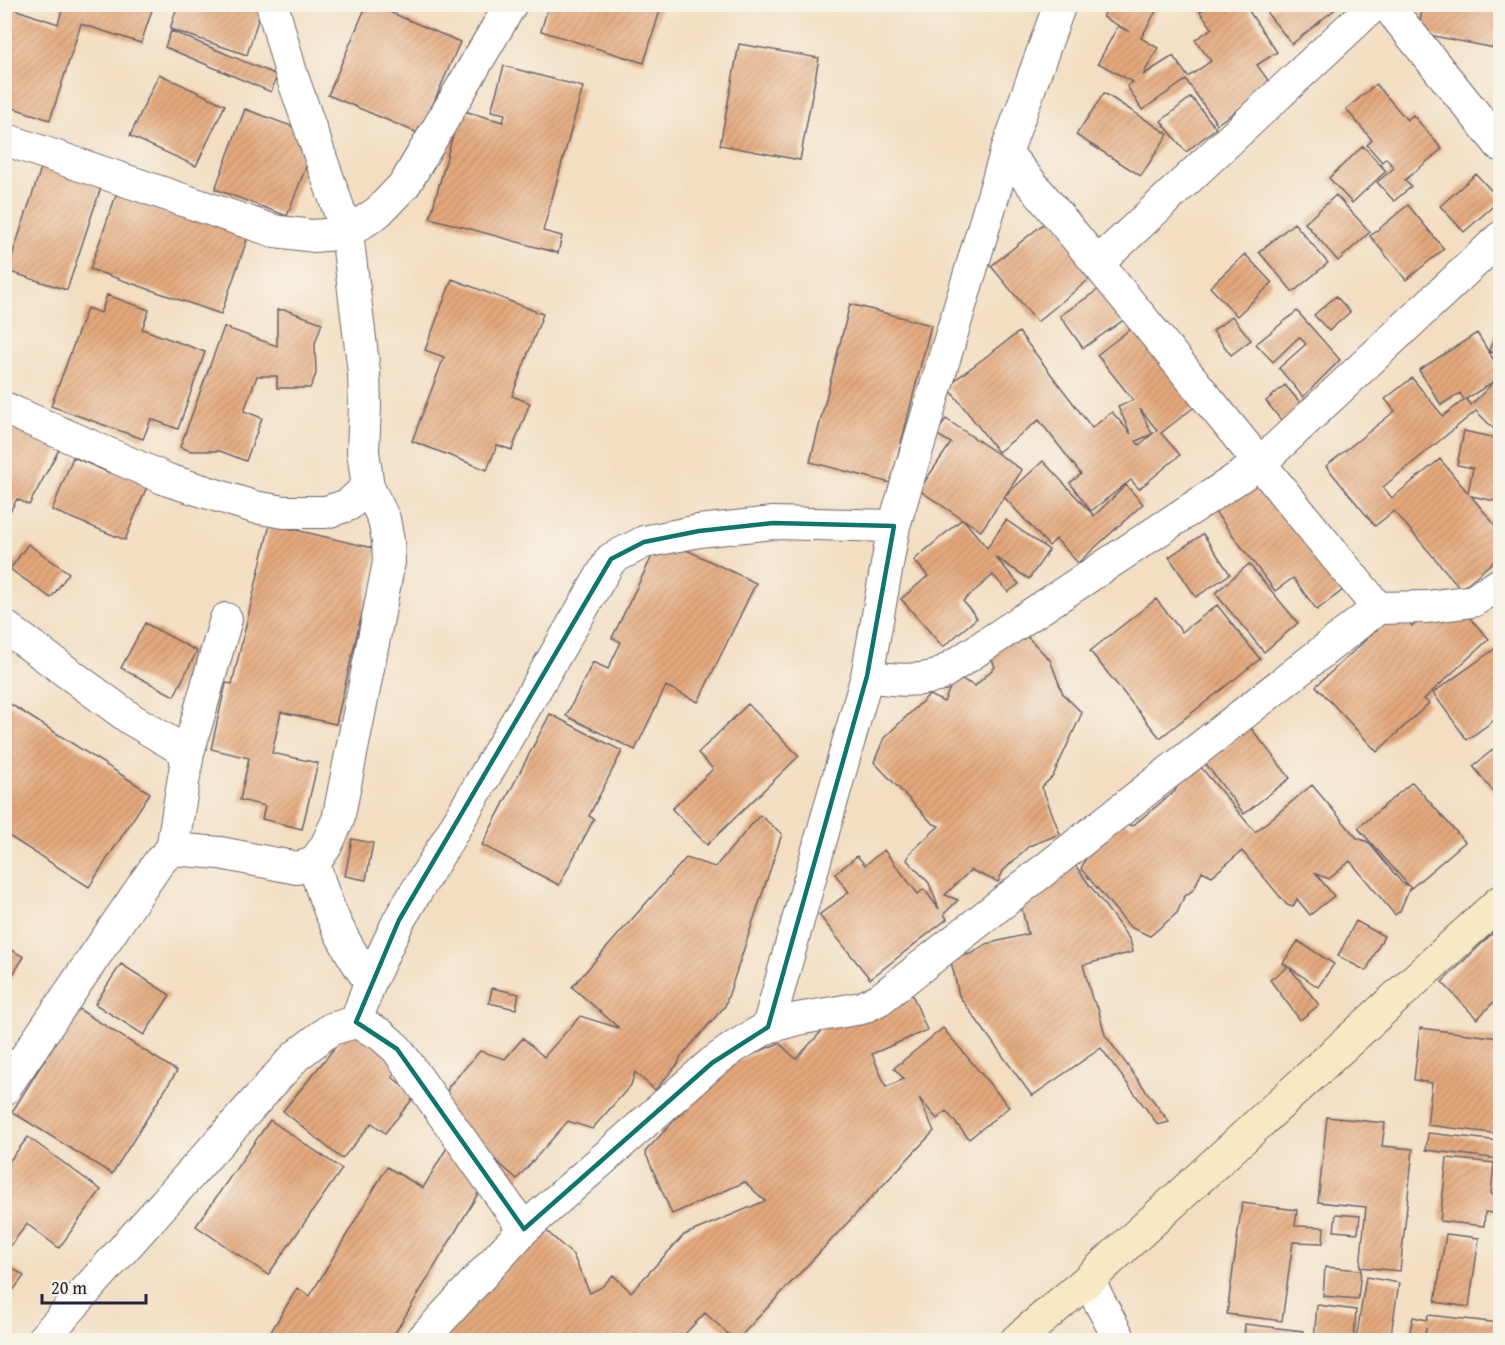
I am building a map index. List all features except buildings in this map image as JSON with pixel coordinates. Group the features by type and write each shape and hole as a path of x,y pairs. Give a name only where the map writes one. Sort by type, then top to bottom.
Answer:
{"street":[{"path":"172,849 220,853 297,868 314,863 326,846 338,820 388,562 388,541 384,519 368,487 363,451 364,372 347,233 291,73 272,4"},
{"path":"4,139 274,231 313,237 347,233 378,212 405,184 511,4"},
{"path":"768,1027 867,676 894,526 1006,153 1060,4"},
{"path":"1098,263 1375,4"},
{"path":"1386,4 1500,145"},
{"path":"1006,153 1378,608"},
{"path":"867,676 888,680 918,680 938,676 1259,465 1500,238"},
{"path":"4,408 168,480 254,507 284,512 326,512 348,505 368,487"},
{"path":"356,1022 370,982 399,920 611,559 644,542 699,531 773,523 894,526"},
{"path":"422,1341 524,1229 712,1064 736,1046 768,1027 797,1019 862,1008 880,999 1378,608 1427,608 1473,601 1500,584"},
{"path":"4,1089 159,862 172,849 188,753 226,619"},
{"path":"4,626 131,719 188,753"},
{"path":"314,863 322,894 346,949 370,982"},
{"path":"1017,1341 1088,1280 1500,902"},
{"path":"42,1341 296,1056 331,1029 356,1022 380,1034 397,1049 524,1229"},
{"path":"1088,1280 1120,1341"}],"highlighted area":[{"path":"773,523 894,526 867,676 768,1027 712,1063 524,1229 397,1049 356,1022 399,920 611,559 644,542 699,531"}]}
